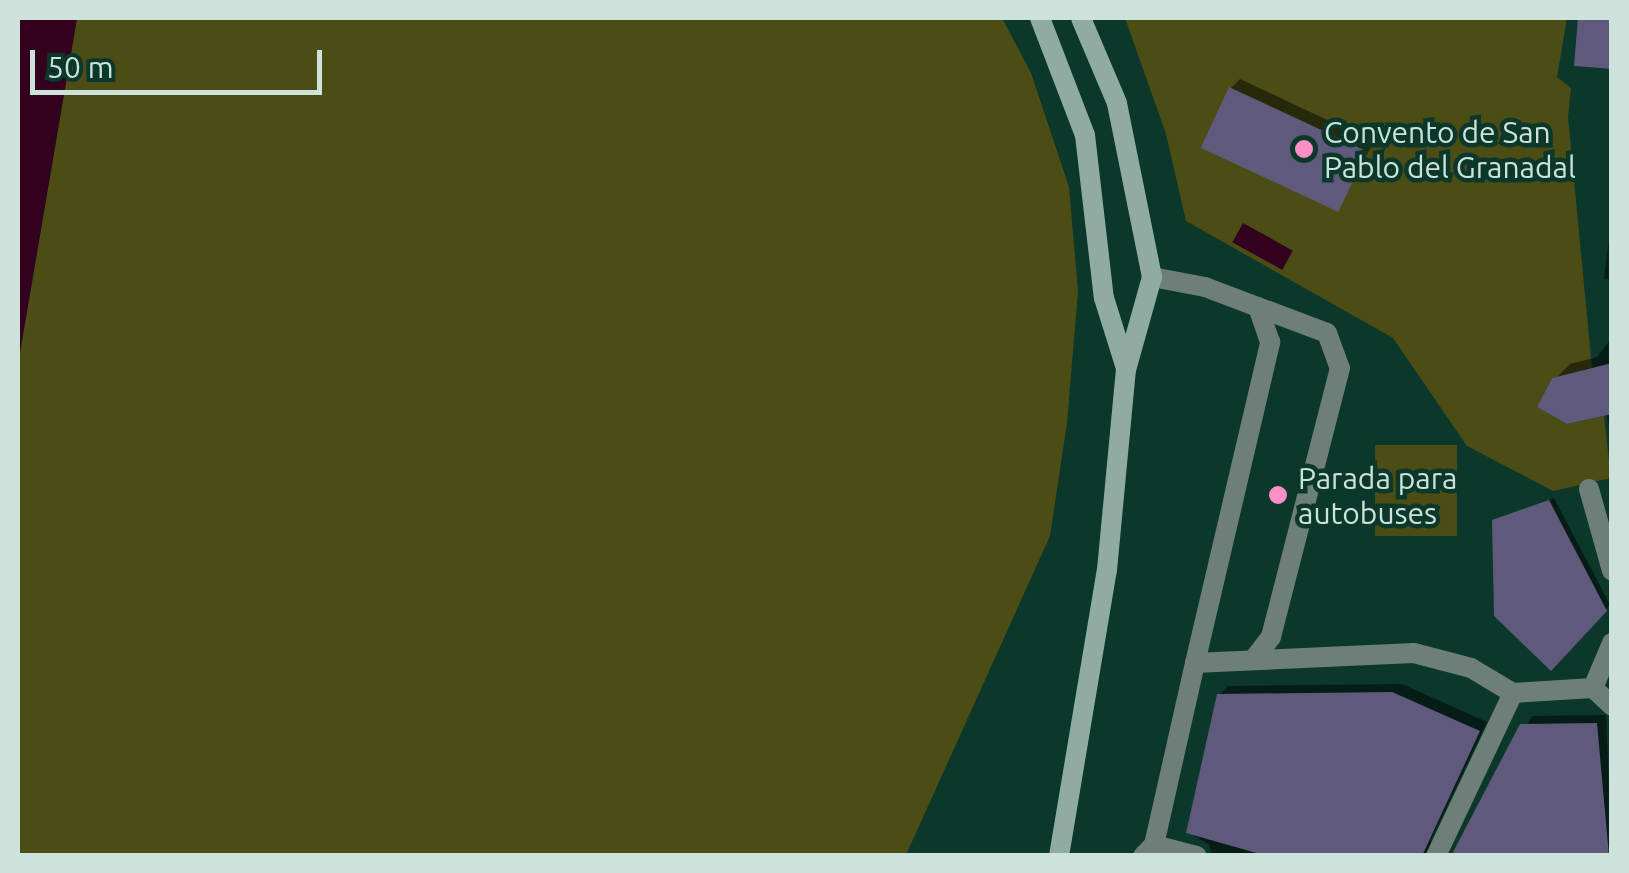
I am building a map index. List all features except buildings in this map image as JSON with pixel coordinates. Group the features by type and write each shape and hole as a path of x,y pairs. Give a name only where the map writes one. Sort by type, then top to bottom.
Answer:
{"street":[{"path":"1040,18 1085,135 1104,298 1126,370"},
{"path":"1058,856 1061,816 1106,570 1126,370 1152,278 1116,103 1081,18"},
{"path":"1152,278 1205,287 1326,333 1340,368 1271,637 1256,656"},
{"path":"1197,856 1148,850 1270,342 1258,308"},
{"path":"1589,489 1612,571"},
{"path":"1593,688 1612,643"},
{"path":"1195,664 1256,656 1414,653 1471,668 1513,693 1593,688 1612,706"},
{"path":"1436,856 1513,693"},
{"path":"1042,856 1061,816"}],"shaded area":[{"path":"18,18 77,18 18,364"},
{"path":"77,18 1002,18 1031,73 1069,187 1078,291 1067,423 1050,536 906,855 18,855 18,364"},
{"path":"1125,18 1567,18 1557,77 1571,88 1568,117 1592,368 1552,378 1537,407 1567,424 1604,416 1611,478 1553,491 1467,446 1393,338 1186,221 1166,134"},
{"path":"1243,223 1293,251 1282,270 1232,242"},
{"path":"1375,445 1457,445 1457,536 1375,536"}],"place":[{"name":"Convento de San Pablo del Granadal","path":"1304,149"},
{"name":"Parada para autobuses","path":"1278,495"}]}
